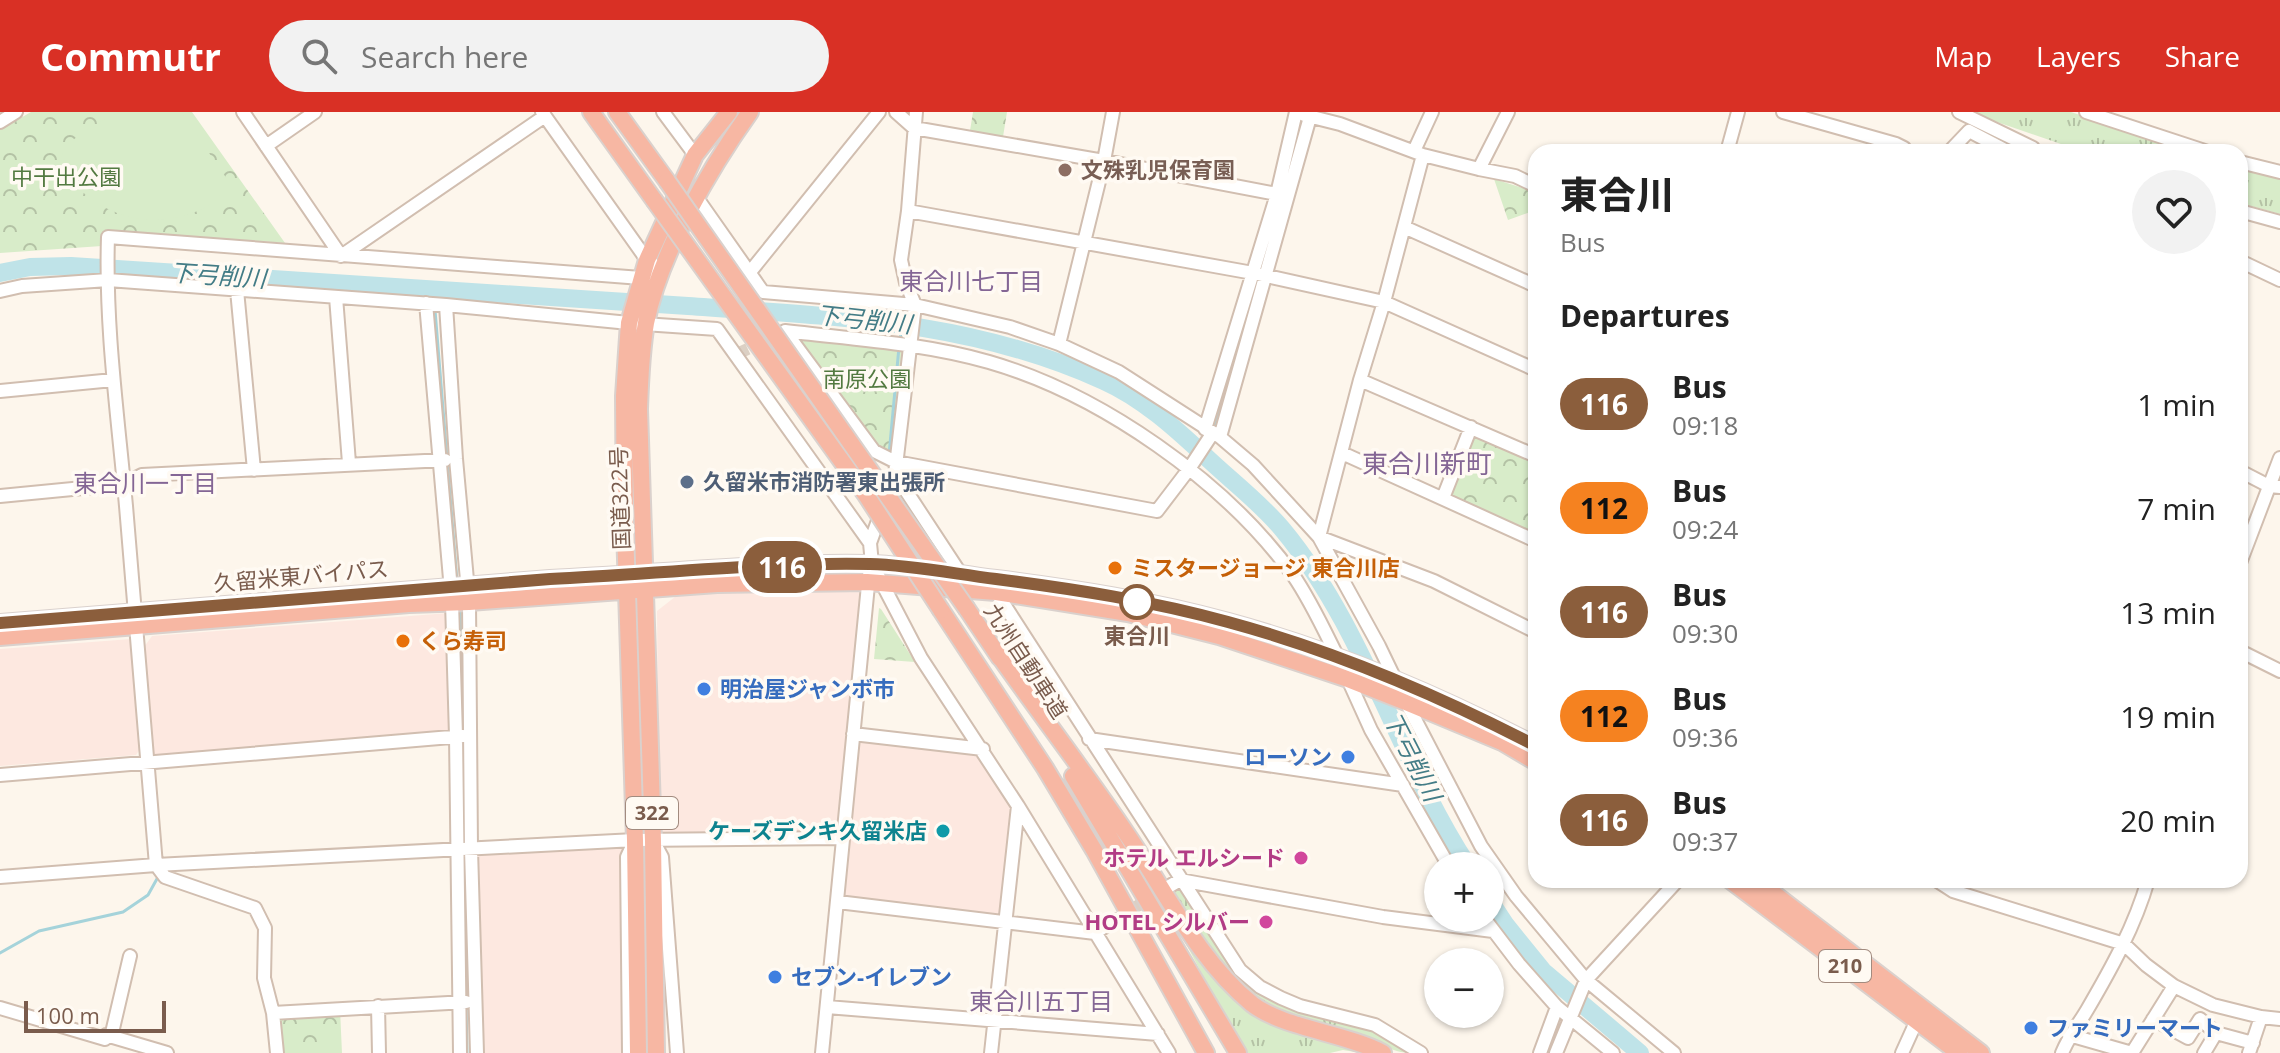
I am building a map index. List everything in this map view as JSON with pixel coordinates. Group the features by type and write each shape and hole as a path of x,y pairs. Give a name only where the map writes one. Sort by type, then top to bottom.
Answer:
{"highway":[{"name":"九州自動車道","path":"591,112 866,495 1053,782 1206,1053"},
{"name":"九州自動車道","path":"617,112 995,650 1114,842 1238,1053"},
{"name":"国道322号","path":"638,1053 624,396 647,260 695,155 729,112"},
{"name":"国道322号","path":"645,284 663,270 724,147 750,112"},
{"name":"国道322号","path":"639,318 656,1053"},
{"name":"久留米東バイパス","path":"0,637 136,618 402,589 459,594 627,583 703,569 872,564 1074,590 1228,622 1338,657 1468,711 1528,742"},
{"name":"久留米東バイパス","path":"646,580 717,584 874,583 996,592 1128,613 1219,636 1348,679 1502,742 1528,757"},
{"name":"久留米東バイパス","path":"0,623 136,618"},
{"path":"995,650 1127,834 1197,943 1231,982 1252,1003 1275,1016 1383,1053"},
{"name":"210","path":"1741,888 1959,1053"},
{"name":"210","path":"1766,888 1981,1053"},
{"path":"656,999 664,1053"}],"street":[{"path":"0,122 16,112"},
{"path":"243,112 341,256"},
{"path":"266,146 315,112"},
{"path":"663,112 695,155"},
{"path":"750,272 879,112"},
{"path":"896,112 914,128 1277,194"},
{"path":"822,1053 853,734 874,583 870,543 895,468 915,305 901,260 916,112"},
{"path":"1059,344 1113,112"},
{"path":"1212,433 1296,112 1310,117 1342,118 1418,153 1515,176 1528,182"},
{"path":"1319,537 1404,227 1418,153 1432,112"},
{"path":"1479,169 1508,112"},
{"path":"1729,144 1738,112"},
{"path":"1783,112 1896,144"},
{"path":"1959,112 2020,144"},
{"path":"2086,112 2184,144"},
{"path":"341,256 543,114 647,260 663,270"},
{"path":"895,468 1157,511 1212,433 1266,276 1310,117"},
{"path":"1957,144 1969,131 1994,144"},
{"path":"2248,164 2280,172"},
{"path":"697,198 763,292 915,305 1010,327 1059,344 1119,372 1212,433 1253,465 1319,537 1379,646 1481,846 1516,896 1586,980 1674,1053"},
{"path":"908,211 1253,273 1384,302 1528,366"},
{"path":"2248,213 2280,222"},
{"path":"1404,227 1528,282"},
{"path":"277,1053 273,1013 264,978 265,928 255,908 165,877 156,865 113,380 108,237 645,284"},
{"path":"2248,265 2280,280"},
{"path":"0,291 108,276 237,290 639,318 717,329 870,543"},
{"path":"237,290 254,470"},
{"path":"336,297 349,463"},
{"path":"426,303 439,460 459,594 470,735 477,1053"},
{"path":"446,305 456,459 459,594 456,736 460,1053"},
{"path":"1421,1053 1375,1025 1300,1006 1260,987 1240,970 996,592 960,575 895,468 874,451 785,331 910,346 988,361 1059,387 1110,415 1189,469 1227,500 1295,578 1338,657 1371,730 1441,852"},
{"path":"0,391 113,380"},
{"path":"1360,380 1528,452"},
{"path":"1443,498 1471,427"},
{"path":"1342,453 1528,537"},
{"path":"2248,545 2275,486 2280,458"},
{"path":"0,496 124,484 142,475 456,459"},
{"path":"2248,474 2275,486"},
{"path":"1319,537 1434,581 1528,628"},
{"path":"874,583 983,749 1169,1053"},
{"path":"2248,655 2280,671"},
{"path":"853,734 983,749"},
{"path":"0,775 470,735"},
{"path":"1089,739 1403,785"},
{"path":"991,1053 1018,806"},
{"path":"0,877 458,848 635,840 843,838"},
{"path":"629,1053 627,857 635,840"},
{"path":"653,841 662,857 677,1053"},
{"path":"1168,887 1180,880 1424,922"},
{"path":"1556,1053 1586,980 1671,888"},
{"path":"1964,888 2124,944 2174,986 2213,1005 2280,1019"},
{"path":"2062,1053 2069,1035 2085,1014 2124,944 2145,888"},
{"path":"838,902 1095,933 1115,920"},
{"path":"1494,932 1557,1007 1613,1053"},
{"path":"102,1053 130,956"},
{"path":"2069,1035 2132,1053 2174,986"},
{"path":"273,1013 475,1002"},
{"path":"378,1006 379,1053"},
{"path":"827,1007 1158,1034"},
{"path":"1540,1053 1557,1007"},
{"path":"0,1008 167,1053"},
{"path":"2153,1019 2188,1038 2200,1019 2216,1033 2251,1048 2261,1017"},
{"path":"1902,1053 1917,1020"},
{"path":"2204,1053 2216,1033"}],"shaded area":[{"path":"860,590 838,831 659,835 657,611 680,593"},
{"path":"449,613 453,734 149,756 141,656 152,636"},
{"path":"131,639 140,749 136,755 0,766 0,649"},
{"path":"856,737 980,750 1012,806 1002,919 844,899"},
{"path":"624,844 626,1053 481,1053 476,853"}],"green space":[{"name":"中干出公園","path":"31,112 192,112 285,243 104,230 102,246 0,253 0,130"},
{"path":"118,112 181,112 227,179 220,196 212,204 195,212 178,217 144,219 112,211 83,193 65,170 63,152 79,135"},
{"path":"973,112 1007,112 1002,143 969,137"},
{"path":"1968,112 2071,112 2167,144 2061,144"},
{"path":"2248,169 2280,178 2280,214 2248,205"},
{"path":"1494,179 1528,190 1528,213 1508,220"},
{"name":"南原公園","path":"785,331 910,346 896,462 874,451"},
{"path":"1472,433 1528,457 1528,532 1451,498 1450,493"},
{"path":"881,609 915,662 874,659"},
{"path":"1181,891 1220,952 1239,975 1373,1030 1412,1053 1304,1021 1282,1013 1257,998 1229,971 1192,924 1171,893"},
{"path":"1177,927 1239,1001 1362,1049 1361,1053 1343,1050 1330,1053 1244,1053"},
{"path":"340,1009 342,1053 277,1053 273,1013"}],"waterway":[{"name":"下弓削川","path":"0,273 30,267 71,266 848,318 951,333 1053,360 1104,381 1145,405 1170,424 1283,530 1312,568 1337,609 1421,782 1459,852"},
{"path":"1214,429 1258,279"},
{"name":"下弓削川","path":"434,290 434,298"},
{"path":"435,310 457,581"},
{"path":"900,340 902,323"},
{"path":"889,455 899,347"},
{"path":"1206,457 1209,448"},
{"path":"460,609 463,733"},
{"path":"463,741 463,833"},
{"path":"0,953 39,931 123,912 148,895 158,877"},
{"name":"下弓削川","path":"1504,922 1543,971 1640,1053"},
{"path":"466,1005 467,1053"}],"tunnel":[{"path":"737,354 781,333"},
{"path":"1115,920 1168,887"}],"bus line":[{"name":"116","path":"0,623 277,602 402,589 703,569 872,564 1074,590 1228,622 1338,657 1468,711 1528,742"}],"place":[{"name":"文殊乳児保育園","path":"1065,170"},
{"name":"久留米市消防署東出張所","path":"687,482"},
{"name":"ミスタージョージ 東合川店","path":"1115,568"},
{"name":"東合川","path":"1137,602"},
{"name":"くら寿司","path":"403,641"},
{"name":"明治屋ジャンボ市","path":"704,689"},
{"name":"ローソン","path":"1348,757"},
{"name":"ケーズデンキ久留米店","path":"943,831"},
{"name":"ホテル エルシード","path":"1301,858"},
{"name":"HOTEL シルバー","path":"1266,922"},
{"name":"セブン-イレブン","path":"775,977"},
{"name":"ファミリーマート","path":"2031,1028"}],"district":[{"name":"東合川七丁目","path":"971,282"},
{"name":"東合川新町","path":"1427,464"},
{"name":"東合川一丁目","path":"145,484"},
{"name":"東合川五丁目","path":"1041,1002"}]}
